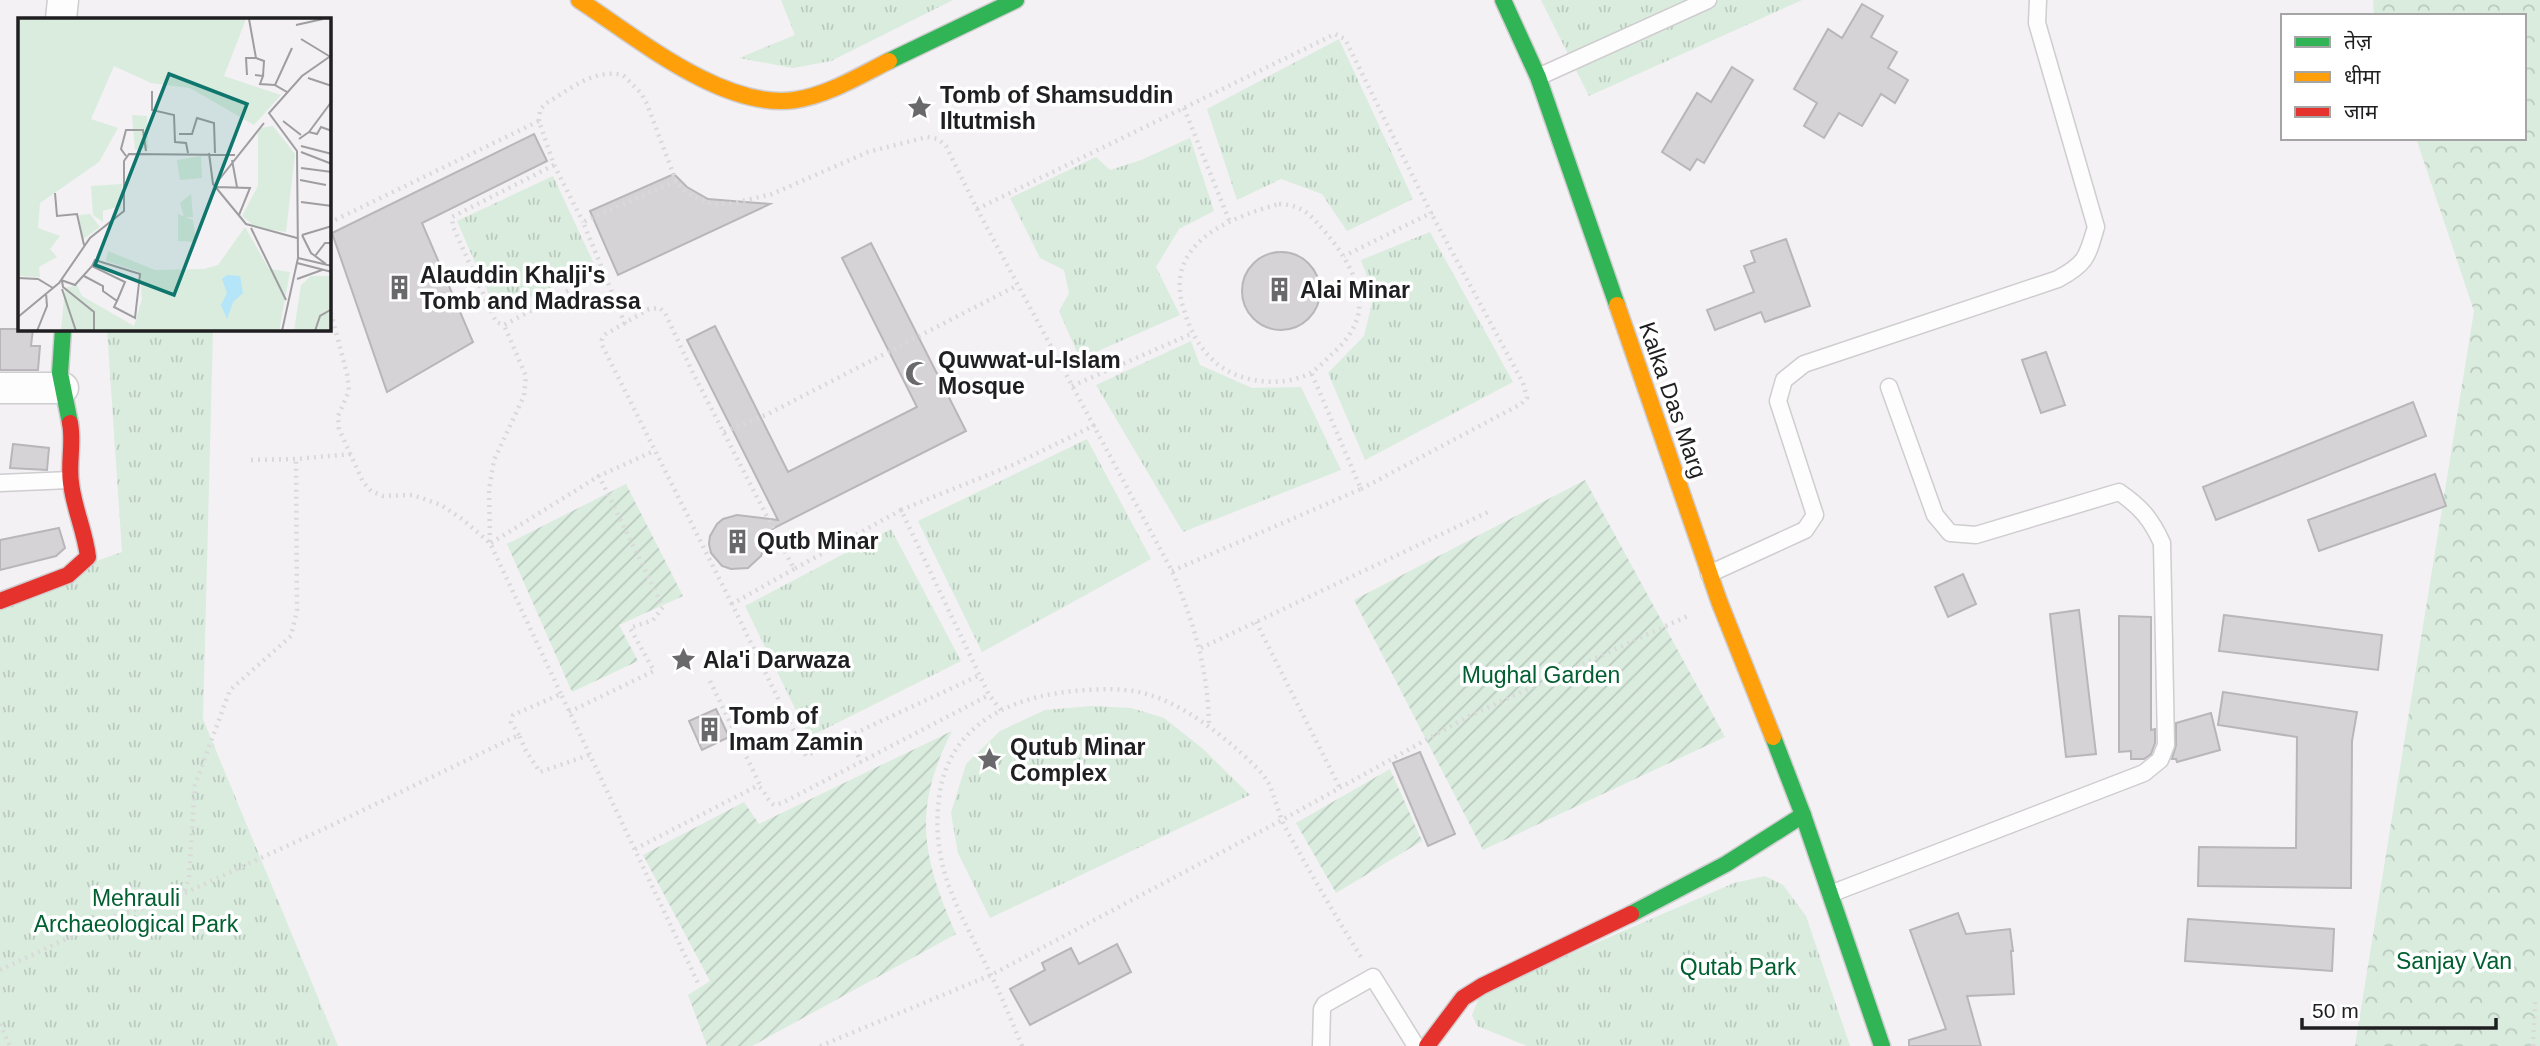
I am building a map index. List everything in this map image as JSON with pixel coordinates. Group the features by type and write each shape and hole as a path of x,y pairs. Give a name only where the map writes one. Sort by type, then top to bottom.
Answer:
{"street":[{"path":"61,18 63,0"},
{"path":"579,0 677,64 716,86 751,98 794,100 832,89 1016,0"},
{"name":"Kalka Das Marg","path":"1503,0 1538,77 1709,574 1803,815 1882,1046"},
{"path":"0,601 68,575 88,558 86,538 75,509 70,480 72,431 60,373 63,331"},
{"path":"0,388 63,388"},
{"path":"1432,1041 1464,998 1482,986 1670,895 1737,858 1803,815"}],"lane":[{"path":"1538,77 1709,0"},
{"path":"1709,574 1805,530 1815,515 1778,401 1784,380 1804,365 2058,279 2078,268 2089,251 2096,227 2037,23 2038,0"},
{"path":"1830,894 2144,773 2160,760 2166,745 2162,543 2154,526 2138,505 2119,492 1976,535 1950,533 1935,515 1889,387"},
{"path":"0,483 70,480"},
{"path":"1321,1046 1322,1010 1325,1004 1373,977 1432,1041"}],"path":[{"path":"977,209 1335,34 1345,38 1431,213 1523,383 1527,398 1521,404 1361,489 1172,571"},
{"path":"625,324 583,222 554,165 539,121 540,110 545,104 602,73 623,75 636,87 647,104 676,181 687,193 707,203 729,204 772,194 868,152 927,137 938,139 946,146 977,209 1172,571 1201,648 1209,693 1209,728"},
{"path":"1184,108 1229,220"},
{"path":"331,222 539,121"},
{"path":"554,165 452,217 453,227 496,322 504,325 526,376 521,403 495,460 489,489 490,543 699,985"},
{"path":"583,222 676,181"},
{"path":"1279,204 1294,205 1310,215 1344,256 1358,290 1359,309 1346,339 1311,372 1291,380 1268,382 1234,375 1211,359 1191,334 1180,296 1182,273 1189,252 1229,220 1279,204"},
{"path":"1344,256 1431,213"},
{"path":"504,325 603,272"},
{"path":"724,432 768,414 1018,285"},
{"path":"794,569 665,313 660,308 649,309 606,334 602,345 806,756 980,675"},
{"path":"331,313 348,374 349,391 338,416 340,429 363,482 371,491 383,496 413,495 440,505 462,519 490,543"},
{"path":"1072,386 1191,334"},
{"path":"1311,372 1361,489"},
{"path":"732,604 901,510 1015,464 1095,425"},
{"path":"490,543 599,476 654,451"},
{"path":"251,460 351,454"},
{"path":"184,893 189,878 195,785 230,690 291,636 297,610 296,459"},
{"path":"569,712 654,671 630,628 653,620 663,607 599,476"},
{"path":"901,510 989,695 1001,710"},
{"path":"1201,648 1488,512"},
{"path":"820,1046 991,975 1282,821 1469,716 1719,601"},
{"path":"1256,622 1340,789"},
{"path":"710,681 761,788 770,802 778,804 989,695"},
{"path":"1022,1046 991,975 949,892 941,863 939,798 948,762 962,739 982,721 1001,710 1038,695 1114,689 1149,695 1181,709 1240,751 1267,781 1282,821 1373,977"},
{"path":"561,694 513,715 511,722 540,772 589,755"},
{"path":"0,970 118,914 171,901 519,735"},
{"path":"849,736 861,762"},
{"path":"635,849 750,788 761,788"},
{"path":"2533,1046 2535,1002"},
{"path":"0,1024 10,1046"}],"green space":[{"path":"781,0 953,0 831,61 793,68 739,58 795,35"},
{"path":"1541,0 1802,0 1589,96"},
{"name":"Sanjay Van","path":"2373,0 2540,0 2540,1046 2355,1046 2474,311 2417,140 2526,140 2526,14 2374,14"},
{"path":"1339,39 1413,199 1347,231 1322,194 1281,179 1237,200 1207,109"},
{"path":"1190,138 1214,211 1179,229 1156,267 1180,315 1080,359 1059,311 1069,293 1064,270 1040,258 1010,198 1096,157 1110,170 1141,160"},
{"path":"553,176 595,266 497,313 457,221"},
{"path":"1430,232 1513,382 1365,460 1328,373 1364,336 1374,295 1361,260"},
{"name":"Mehrauli Archaeological Park","path":"107,331 213,331 203,719 338,1046 0,1046 0,595 122,552"},
{"path":"1191,341 1200,365 1252,388 1301,387 1341,470 1183,532 1096,385"},
{"path":"1087,439 1151,559 982,652 918,521"},
{"name":"Mughal Garden","path":"1585,480 1725,737 1483,850 1354,600"},
{"path":"626,484 683,596 619,625 638,661 572,692 507,544"},
{"path":"891,529 961,661 809,737 745,606"},
{"path":"1092,706 1131,708 1164,718 1202,748 1250,795 990,918 958,853 951,813 966,764 1000,731 1045,710"},
{"path":"952,731 931,785 926,833 935,880 956,934 752,1046 707,1046 688,995 710,981 643,855 744,802 759,824"},
{"path":"1390,769 1422,841 1336,893 1296,823"},
{"name":"Qutab Park","path":"1765,876 1783,885 1806,916 1850,1046 1527,1046 1477,1026 1472,1015 1481,993 1734,883"}],"building":[{"path":"1862,4 1883,16 1871,37 1897,52 1888,68 1908,80 1895,103 1881,94 1862,126 1839,113 1824,138 1804,126 1817,103 1794,89 1828,29 1842,38"},
{"path":"1732,67 1753,80 1704,163 1697,159 1690,170 1662,152 1697,93 1711,102"},
{"name":"Alauddin Khalji's Tomb and Madrassa","path":"534,134 547,161 422,223 473,342 387,392 332,233"},
{"path":"674,174 687,187 708,199 770,204 618,275 590,211"},
{"path":"1786,239 1810,306 1765,322 1761,312 1715,330 1707,310 1754,292 1744,266 1755,262 1751,251"},
{"name":"Quwwat-ul-Islam Mosque","path":"871,243 966,431 764,533 761,556 748,568 731,569 722,566 711,553 709,544 710,536 723,519 737,515 778,520 687,340 715,326 788,472 917,407 842,258"},
{"name":"Alai Minar","path":"1281,252 1296,255 1309,263 1317,276 1320,291 1317,306 1309,319 1296,327 1281,330 1266,327 1253,319 1245,306 1242,291 1245,276 1253,263 1266,255"},
{"path":"0,329 33,331 31,346 40,346 38,370 0,370"},
{"path":"2046,352 2065,405 2041,413 2022,360"},
{"path":"2413,402 2426,436 2216,520 2203,487"},
{"path":"13,444 49,448 47,470 10,468"},
{"path":"2435,474 2446,506 2319,551 2308,520"},
{"path":"59,528 65,548 56,556 0,570 0,540"},
{"path":"1963,574 1976,604 1948,617 1935,587"},
{"path":"2079,610 2096,754 2066,757 2050,614"},
{"path":"2224,615 2382,635 2378,670 2219,651"},
{"path":"2119,616 2151,617 2151,730 2155,729 2155,743 2151,754 2144,759 2131,759 2131,751 2119,752"},
{"path":"2223,692 2357,712 2352,741 2351,888 2198,886 2199,847 2296,848 2297,737 2218,725"},
{"name":"Tomb of Imam Zamin","path":"716,709 729,737 702,750 689,721"},
{"path":"2211,713 2220,750 2177,762 2172,759 2176,745 2176,723"},
{"path":"1420,752 1455,834 1428,846 1393,763"},
{"path":"1958,913 1966,934 2010,929 2014,994 1967,996 1981,1046 1909,1046 1909,1040 1946,1029 1910,930"},
{"path":"2188,919 2334,929 2332,971 2185,961"},
{"path":"1117,944 1131,972 1030,1025 1010,989 1045,970 1042,963 1071,948 1079,964"}],"traffic: fast":[{"path":"889,61 1016,0"},
{"path":"1503,0 1538,77 1617,305"},
{"path":"63,331 60,373 70,423"},
{"path":"1773,737 1803,815 1882,1046"},
{"path":"1631,914 1726,864 1803,815"}],"traffic: slow":[{"path":"579,0 681,68 739,94 767,100 807,98 889,61"},
{"path":"1617,305 1719,601 1773,737"}],"traffic: jam":[{"path":"0,601 68,575 88,557 71,483 70,423"},
{"path":"1427,1046 1463,998 1482,986 1631,914"}],"place":[{"name":"Tomb of Shamsuddin Iltutmish","path":"920,108"},
{"name":"Alauddin Khalji's Tomb and Madrassa","path":"400,288"},
{"name":"Alai Minar","path":"1280,290"},
{"name":"Quwwat-ul-Islam Mosque","path":"918,373"},
{"name":"Qutb Minar","path":"737,541"},
{"name":"Ala'i Darwaza","path":"683,660"},
{"name":"Tomb of Imam Zamin","path":"709,729"},
{"name":"Qutub Minar Complex","path":"990,760"}]}
